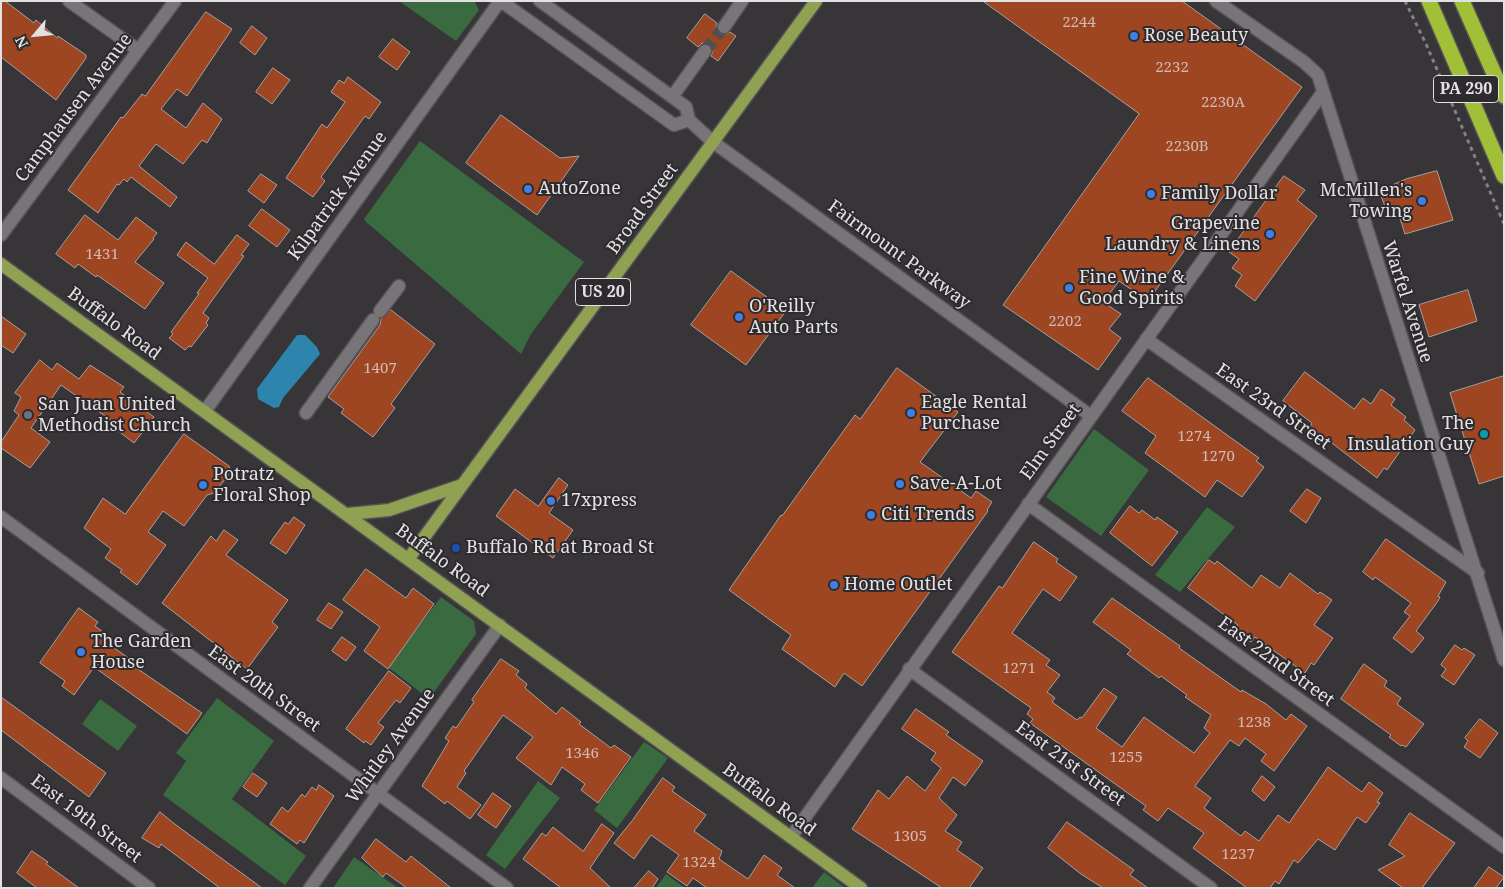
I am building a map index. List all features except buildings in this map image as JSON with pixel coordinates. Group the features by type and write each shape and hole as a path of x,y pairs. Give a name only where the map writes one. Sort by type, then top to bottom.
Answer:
{"highway":[{"name":"PA 290","path":"1429,1 1504,176"},
{"name":"PA 290","path":"1462,1 1504,96"}],"main road":[{"name":"Broad Street","path":"409,558 816,1"},
{"name":"Buffalo Road","path":"1,264 409,558 861,888"},
{"path":"348,514 389,510 462,485"}],"street":[{"path":"69,1 138,50"},
{"name":"Camphausen Avenue","path":"1,236 175,1"},
{"path":"500,1 674,125 689,120"},
{"name":"Kilpatrick Avenue","path":"205,411 500,1"},
{"name":"Fairmount Parkway","path":"540,1 686,107 689,120 713,142 1091,416"},
{"path":"724,27 742,1"},
{"name":"Warfel Avenue","path":"1216,1 1313,69 1318,76 1478,573 1504,660"},
{"path":"672,97 705,52"},
{"name":"Elm Street","path":"791,837 909,669 1323,92"},
{"path":"306,413 399,286"},
{"name":"East 23rd Street","path":"1146,339 1478,573"},
{"name":"East 22nd Street","path":"1028,504 1504,847"},
{"name":"East 20th Street","path":"1,516 507,888"},
{"name":"Whitley Avenue","path":"310,888 500,625"},
{"name":"East 21st Street","path":"909,669 1211,888"},
{"name":"East 19th Street","path":"1,778 149,888"}],"path":[{"path":"1405,1 1426,44 1504,224"}],"green space":[{"path":"399,1 474,1 479,10 456,41"},
{"path":"420,141 584,262 531,334 521,354 364,219"},
{"path":"1094,429 1149,470 1101,536 1046,497"},
{"path":"1207,507 1235,527 1180,592 1155,575"},
{"path":"441,597 474,621 476,634 429,699 388,667"},
{"path":"217,698 274,741 232,799 306,856 285,885 163,795 186,761 176,753"},
{"path":"100,699 137,726 118,751 82,724"},
{"path":"644,742 668,758 617,828 594,810"},
{"path":"538,781 560,798 505,869 486,855"},
{"path":"354,857 398,888 333,888"},
{"path":"824,872 845,888 812,888"},
{"path":"666,874 685,888 656,888"}],"water":[{"path":"297,335 305,335 317,347 320,354 283,398 279,407 274,408 258,399 257,389"}],"tunnel":[{"path":"705,51 724,27"}],"place":[{"name":"Rose Beauty","path":"1134,36"},
{"name":"AutoZone","path":"528,189"},
{"name":"Family Dollar","path":"1151,194"},
{"name":"McMillen's Towing","path":"1422,201"},
{"name":"Grapevine Laundry & Linens","path":"1270,234"},
{"name":"Fine Wine & Good Spirits","path":"1069,288"},
{"name":"O'Reilly Auto Parts","path":"739,317"},
{"name":"Eagle Rental Purchase","path":"911,413"},
{"name":"San Juan United Methodist Church","path":"28,415"},
{"name":"The Insulation Guy","path":"1484,434"},
{"name":"Save-A-Lot","path":"900,484"},
{"name":"Potratz Floral Shop","path":"203,485"},
{"name":"17xpress","path":"551,501"},
{"name":"Citi Trends","path":"871,515"},
{"name":"Buffalo Rd at Broad St","path":"456,548"},
{"name":"Home Outlet","path":"834,585"},
{"name":"The Garden House","path":"81,652"}]}
